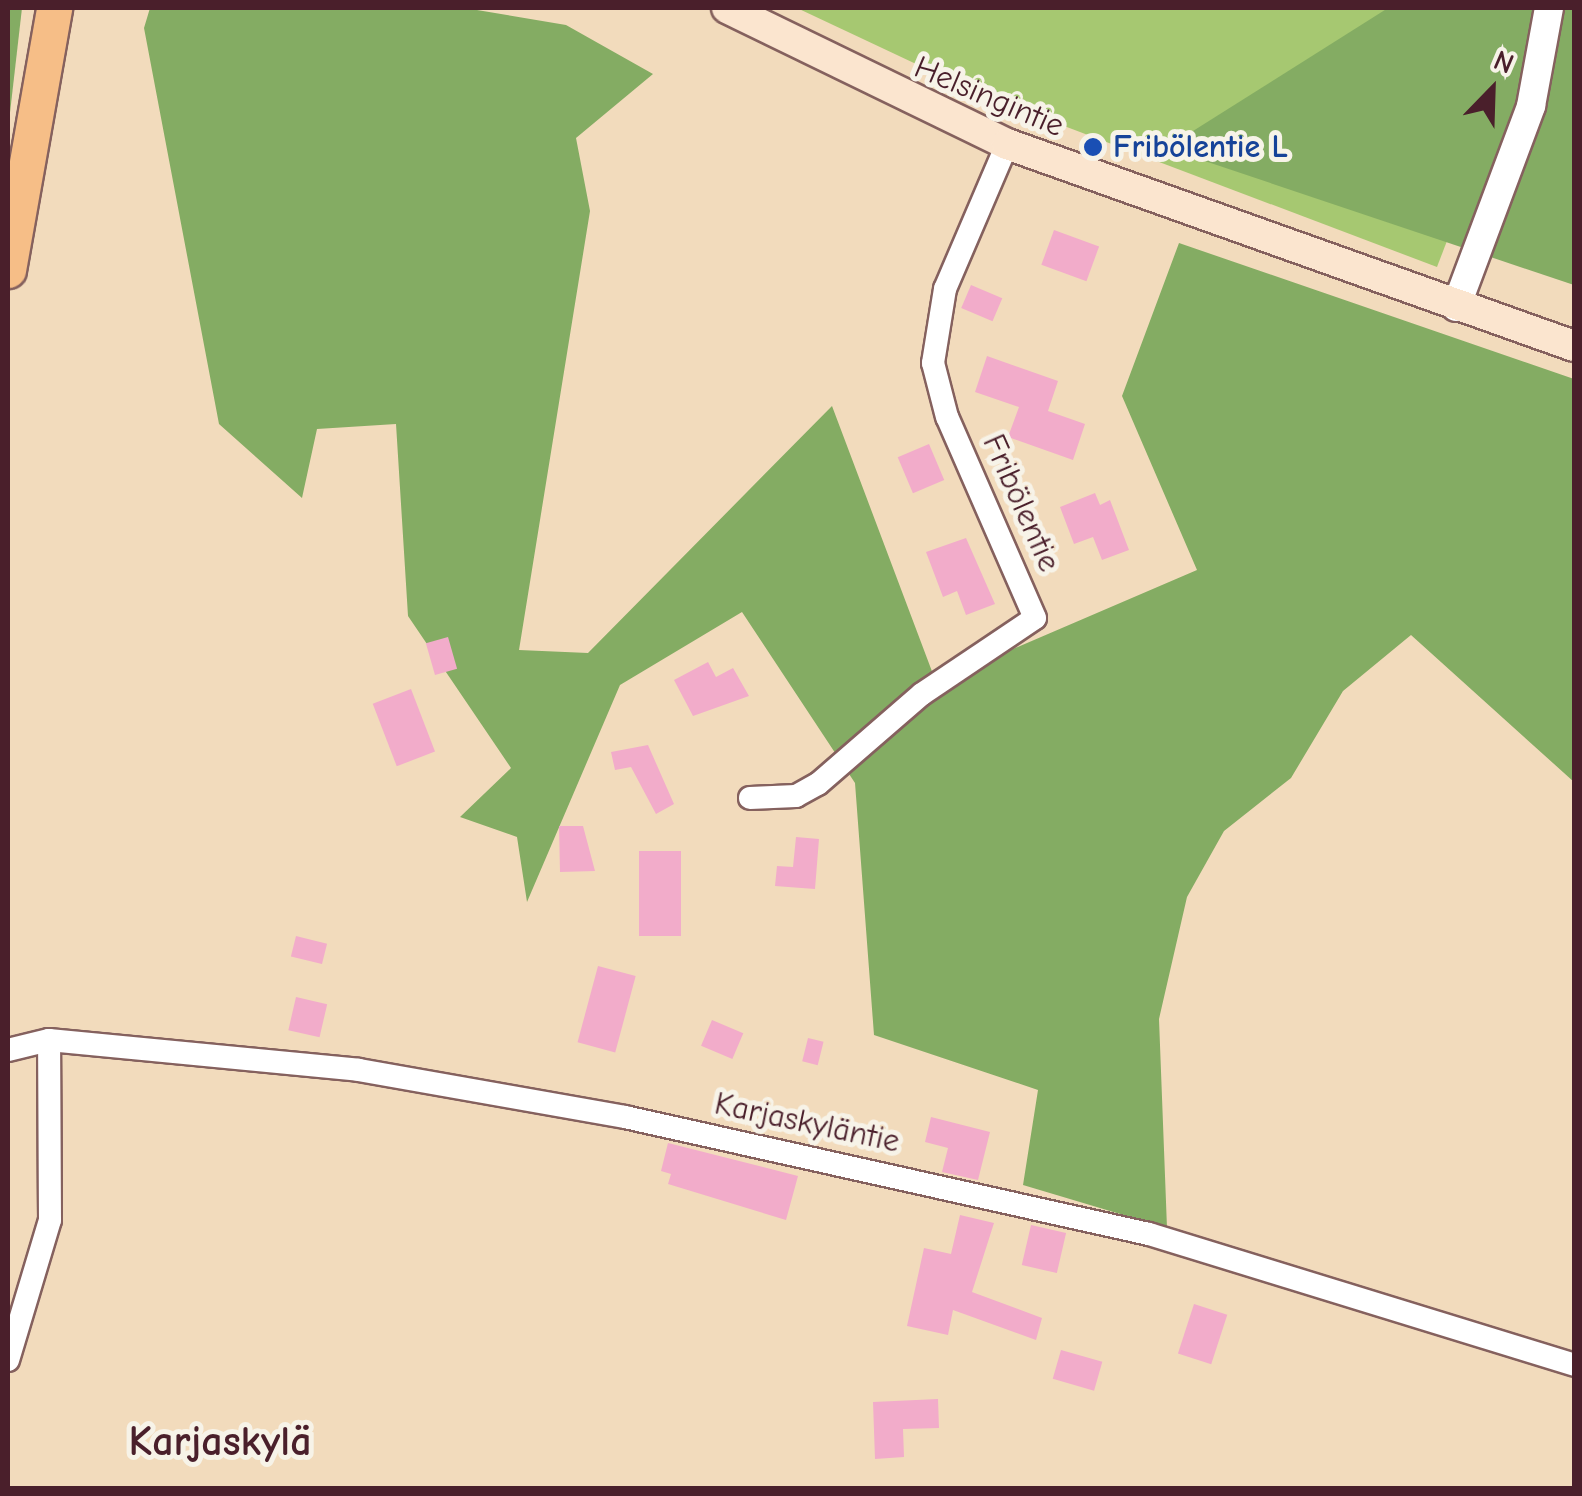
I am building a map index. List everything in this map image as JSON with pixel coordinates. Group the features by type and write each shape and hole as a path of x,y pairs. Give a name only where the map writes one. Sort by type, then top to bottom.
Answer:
{"main road":[{"path":"8,270 54,8"},
{"name":"Helsingintie","path":"727,8 1008,144 1574,346"}],"street":[{"path":"1456,307 1531,106 1549,8"},
{"name":"Fribölentie","path":"750,798 796,796 818,784 922,694 1035,618 947,416 934,362 945,289 1008,144"},
{"path":"8,1360 50,1220 49,1040"},
{"name":"Karjaskyläntie","path":"8,1050 49,1040 359,1070 640,1120 1149,1234 1574,1365"}],"green space":[{"path":"8,8 22,8 8,130"},
{"path":"150,8 465,8 566,25 653,74 576,138 590,211 519,650 588,653 832,406 936,682 1197,570 1122,396 1179,243 1574,379 1574,782 1411,635 1343,691 1291,778 1224,831 1187,897 1159,1019 1167,1228 1023,1185 1038,1090 874,1035 855,783 742,612 620,685 527,902 517,837 460,817 511,768 408,616 396,424 317,429 302,498 219,424 144,28"},
{"path":"797,8 1522,8 1512,71 1437,267 982,95"},
{"path":"1388,8 1574,8 1574,285 1166,148"}],"building":[{"path":"1054,230 1099,246 1086,281 1041,265"},
{"path":"971,285 1002,298 993,321 961,308"},
{"path":"987,356 1058,381 1048,411 1085,424 1073,460 1008,437 1019,407 975,392"},
{"path":"929,444 944,480 913,493 898,457"},
{"path":"1095,493 1100,505 1110,500 1129,550 1102,560 1093,537 1074,544 1060,507"},
{"path":"966,538 995,604 966,615 957,591 943,597 926,552"},
{"path":"448,637 457,669 435,675 426,643"},
{"path":"708,662 716,677 733,668 749,696 693,716 674,680"},
{"path":"411,689 435,752 397,766 373,704"},
{"path":"648,745 674,804 656,814 631,767 615,770 611,752"},
{"path":"559,826 583,826 595,871 560,872"},
{"path":"796,837 819,839 815,889 775,886 777,866 793,867"},
{"path":"639,851 681,851 681,936 639,936"},
{"path":"296,936 327,944 322,964 291,956"},
{"path":"598,966 636,976 615,1052 578,1042"},
{"path":"296,997 327,1004 320,1037 288,1030"},
{"path":"712,1020 743,1033 732,1059 701,1046"},
{"path":"808,1038 824,1042 818,1065 802,1061"},
{"path":"931,1117 990,1132 978,1180 942,1172 948,1148 925,1142"},
{"path":"668,1143 798,1176 786,1220 668,1184 671,1174 661,1171"},
{"path":"960,1215 994,1223 972,1292 1042,1318 1036,1340 953,1310 948,1335 907,1326 924,1248 951,1254"},
{"path":"1031,1225 1066,1233 1057,1273 1022,1265"},
{"path":"1194,1304 1227,1315 1211,1364 1178,1353"},
{"path":"1061,1350 1102,1362 1094,1391 1053,1379"},
{"path":"938,1399 939,1428 903,1429 904,1457 875,1459 873,1402"}],"place":[{"name":"Fribölentie L","path":"1093,147"}],"district":[{"name":"Karjaskylä","path":"220,1442"}]}
